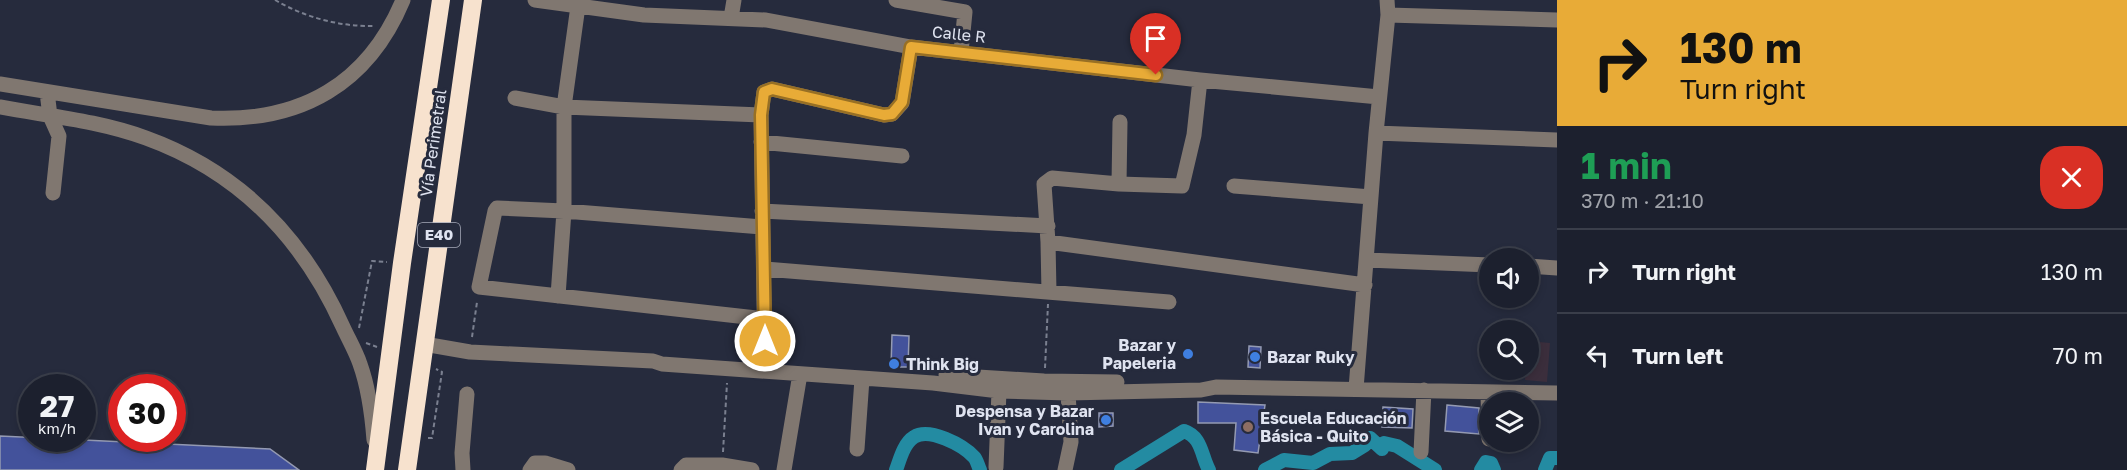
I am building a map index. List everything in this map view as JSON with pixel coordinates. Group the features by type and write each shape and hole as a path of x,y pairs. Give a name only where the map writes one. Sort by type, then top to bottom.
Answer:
{"highway":[{"name":"Vía Perimetral","path":"375,470 402,263 441,0"},
{"name":"Vía Perimetral","path":"407,470 473,0"}],"street":[{"name":"Calle R","path":"535,0 644,15 766,20 911,47 1200,80 1379,97"},
{"path":"730,18 735,0"},
{"path":"896,0 965,12 961,52"},
{"path":"0,84 211,118 237,119 272,114 313,101 335,88 356,71 388,31 402,4"},
{"path":"1356,389 1388,5 1557,20"},
{"path":"558,296 564,211 564,107 578,6"},
{"path":"765,363 761,142 764,92 772,89 884,115 892,114 902,102 911,47"},
{"path":"1049,292 1044,184 1053,178 1119,184 1182,186 1194,135 1200,80"},
{"path":"47,92 50,116 59,136 52,193"},
{"path":"515,98 564,107 761,115"},
{"path":"0,107 116,128 147,138 204,165 255,201 298,248 316,273 331,301 352,329 370,401 375,470"},
{"path":"1119,184 1120,122"},
{"path":"1376,133 1557,140"},
{"path":"761,142 902,156"},
{"path":"1234,186 1371,197"},
{"path":"762,227 497,208 479,287 765,319"},
{"path":"762,211 1048,234 1365,285"},
{"path":"1367,260 1479,265"},
{"path":"1539,267 1557,268"},
{"path":"765,269 1169,302"},
{"path":"424,344 470,352 653,361 662,364 862,379 1199,382 1216,387"},
{"path":"653,361 663,357 765,363 934,379 999,391 1068,393 1201,390 1216,387 1488,392"},
{"path":"784,470 800,374"},
{"path":"857,449 862,379"},
{"path":"1421,452 1424,390"},
{"path":"996,467 999,391"},
{"path":"1065,470 1071,442 1068,393"},
{"path":"1539,393 1557,393"},
{"path":"463,470 462,453 467,394"},
{"path":"530,470 535,462 568,470"},
{"path":"681,470 686,465 722,465 752,470"}],"path":[{"path":"275,0 295,12 328,21 364,26 385,26"},
{"path":"352,329 372,261"},
{"path":"470,352 479,287"},
{"path":"1044,381 1049,292"},
{"path":"722,465 728,368"}],"shaded area":[{"path":"1539,342 1550,343 1547,382 1525,380 1539,380"}],"building":[{"path":"892,335 909,336 908,367 891,367"},
{"name":"Bazar Ruky","path":"1249,346 1261,347 1260,368 1248,367"},
{"name":"Escuela Educación Básica - Quito","path":"1198,402 1265,405 1258,453 1234,450 1236,423 1198,423"},
{"path":"1447,405 1479,408 1479,434 1445,431"},
{"path":"1383,407 1413,409 1412,428 1382,427"},
{"name":"Despensa y Bazar Ivan y Carolina","path":"1099,413 1113,413 1113,426 1099,427"},
{"path":"0,436 18,437 18,452 96,452 96,441 108,441 108,452 186,452 186,445 270,449 299,470 0,470"}],"waterway":[{"path":"1121,470 1184,431 1198,442 1209,470"},
{"path":"896,470 908,443 920,434 937,436 962,447 975,458 980,470"},
{"path":"1265,470 1284,460 1313,463 1330,454 1352,453 1365,445 1370,438 1382,449 1384,443 1397,446 1435,470"},
{"path":"1545,470 1550,458 1557,458"},
{"path":"1481,470 1486,462 1491,463 1494,470"}],"place":[{"name":"Bazar y Papeleria","path":"1188,354"},
{"name":"Bazar Ruky","path":"1255,357"},
{"name":"Think Big","path":"894,364"},
{"name":"Despensa y Bazar Ivan y Carolina","path":"1106,420"},
{"name":"Escuela Educación Básica - Quito","path":"1248,427"}],"route":[{"path":"765,341 761,115 764,92 768,89 884,115 892,114 902,102 911,47 1156,75"}]}
